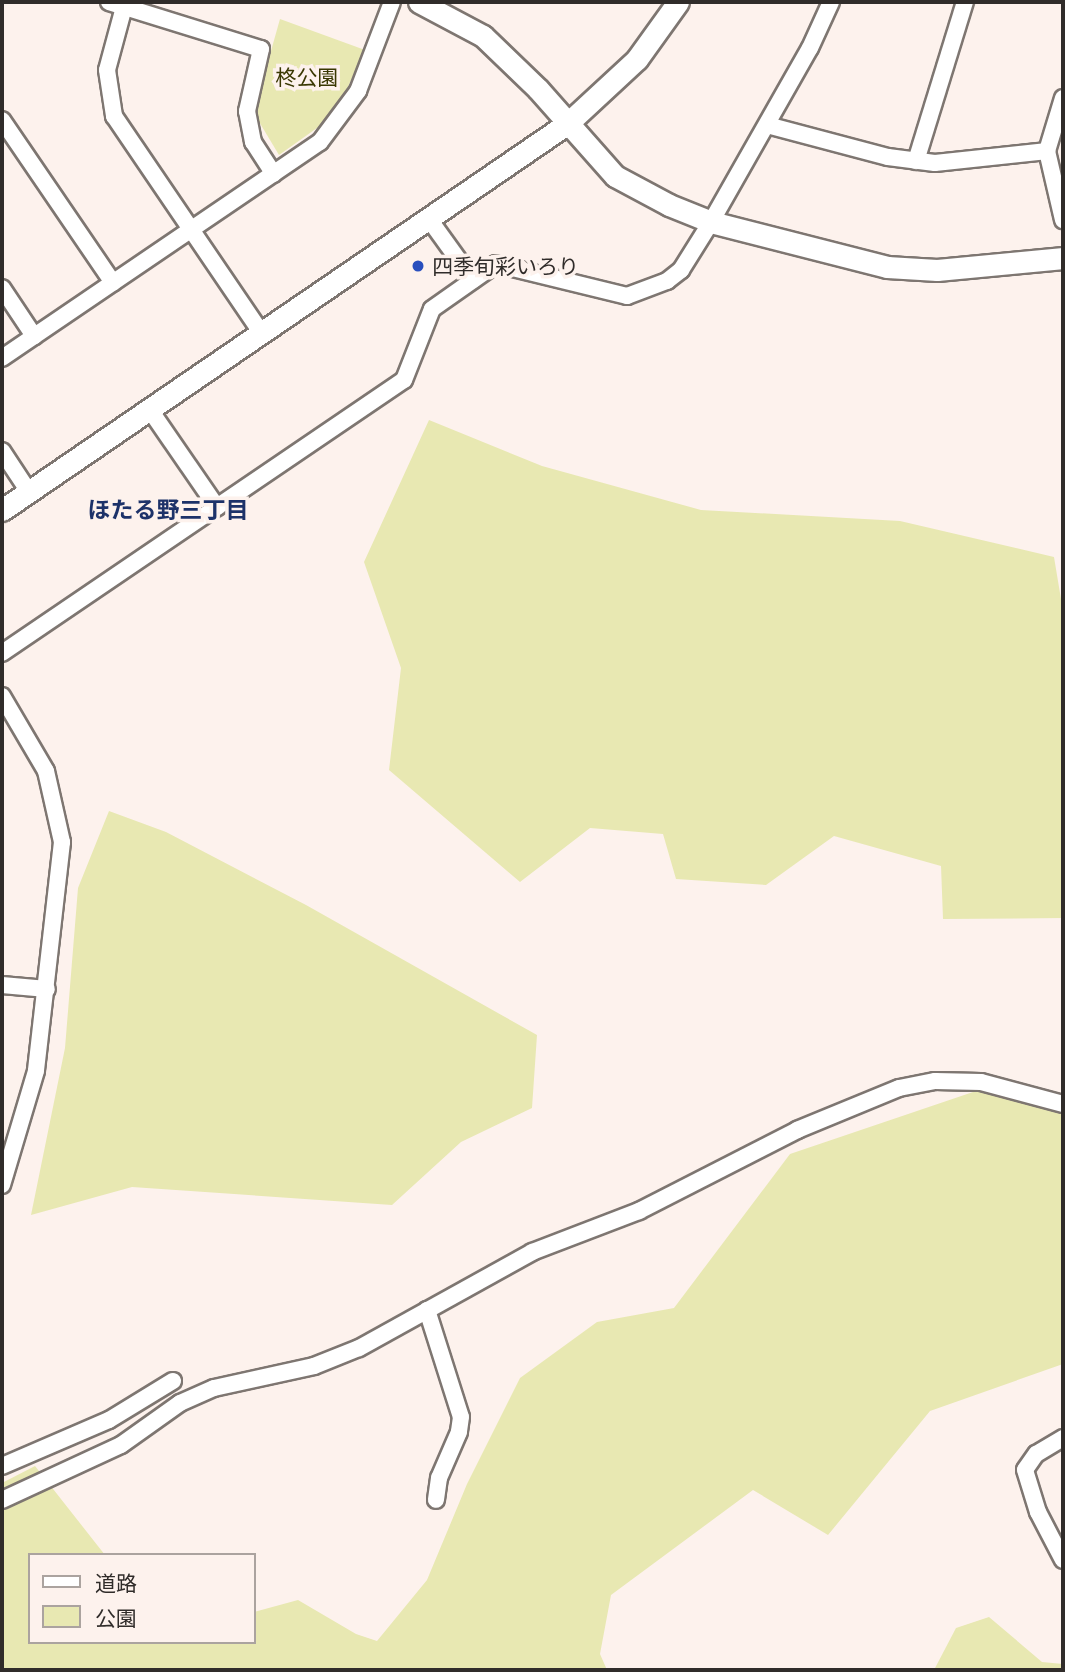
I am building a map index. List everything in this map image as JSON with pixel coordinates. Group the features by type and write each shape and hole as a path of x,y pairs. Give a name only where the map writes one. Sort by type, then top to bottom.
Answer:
{"street":[{"path":"2,358 320,142 346,111 392,2"},
{"path":"419,2 483,36 568,123 615,176 711,222 887,267 937,270 1063,258"},
{"path":"2,510 568,123 637,59 678,2"},
{"path":"2,653 404,380 432,309 496,264 627,296 658,286 681,270 767,125 831,2"},
{"path":"916,161 965,2"},
{"path":"261,334 114,116 107,70 117,4 261,49 247,111 253,142 274,174"},
{"path":"1063,98 1047,151 1063,220"},
{"path":"2,120 113,283"},
{"path":"767,125 916,161 935,163 1047,151"},
{"path":"429,219 473,280"},
{"path":"2,288 34,336"},
{"path":"150,410 217,507"},
{"path":"2,451 29,492"},
{"path":"2,696 46,771 62,842 36,1071 2,1185"},
{"path":"2,985 47,989"},
{"path":"2,1500 121,1445 180,1403 214,1388 314,1366 359,1348 532,1252 639,1211 797,1130 899,1088 935,1081 981,1082 1063,1104"},
{"path":"427,1310 461,1417 459,1432 439,1478 436,1500"},
{"path":"2,1466 109,1420 173,1381"},
{"path":"1063,1438 1036,1454 1025,1470 1038,1512 1063,1560"}],"green space":[{"name":"柊公園","path":"280,19 365,50 341,102 324,123 279,155 258,120 256,104"},
{"path":"429,420 542,466 701,510 900,521 1054,557 1063,611 1063,918 943,919 941,866 834,836 766,885 676,879 663,834 590,828 520,882 389,770 401,668 364,562"},
{"path":"109,811 166,832 306,905 537,1035 532,1108 461,1142 392,1205 132,1187 31,1215 65,1048 78,888"},
{"path":"976,1091 1063,1106 1063,1364 930,1411 828,1535 753,1490 611,1595 600,1654 607,1670 2,1670 2,1483 35,1466 103,1553 28,1553 28,1644 256,1644 256,1611 298,1600 356,1634 377,1641 427,1580 467,1484 520,1378 597,1322 674,1308 790,1154"},
{"path":"989,1617 1042,1662 1063,1664 1063,1670 934,1670 956,1628"}],"place":[{"name":"四季旬彩いろり","path":"418,266"}],"district":[{"name":"ほたる野三丁目","path":"168,509"}]}
